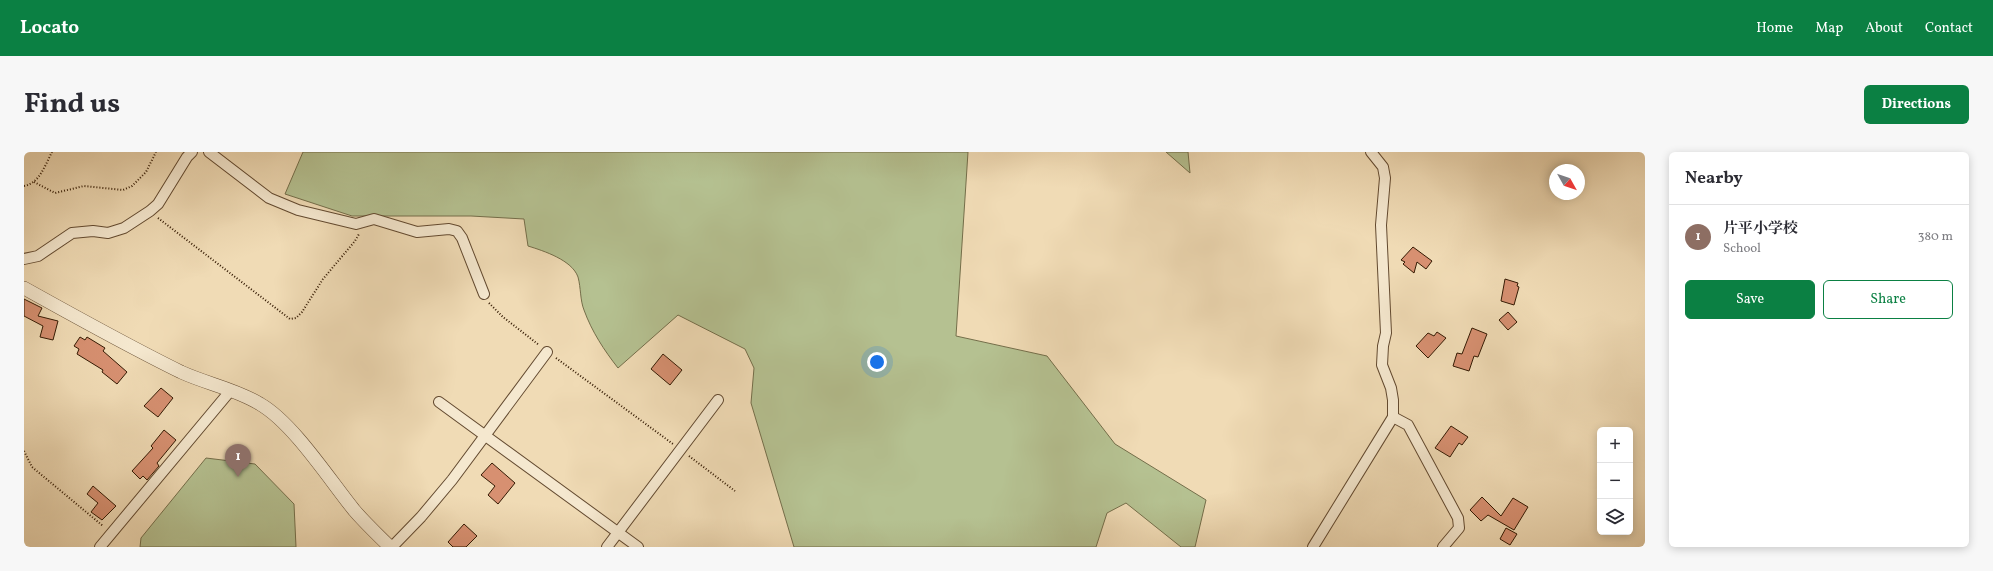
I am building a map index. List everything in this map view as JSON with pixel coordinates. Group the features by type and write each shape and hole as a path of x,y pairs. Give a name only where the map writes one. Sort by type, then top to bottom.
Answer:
{"street":[{"path":"24,259 38,256 72,233 115,232 124,228 150,211 164,196 187,157 192,152"},
{"path":"209,152 270,198 298,210 356,224 374,219 417,232 449,229 457,231 484,294"},
{"path":"1313,547 1393,417 1391,388 1382,365 1383,346 1386,334 1381,225 1385,178 1383,167 1370,152"},
{"path":"24,288 126,344 183,373 231,390 260,404 278,418 298,440 355,512 391,547 421,517 486,436 547,352"},
{"path":"100,547 231,390"},
{"path":"607,547 718,400"},
{"path":"439,402 638,547"},
{"path":"1393,417 1408,425 1458,518 1459,528 1445,546"}],"path":[{"path":"24,186 34,182 40,176 52,152"},
{"path":"34,182 55,193 84,186 123,190 132,186 146,172 156,152"},
{"path":"150,211 290,318 296,318 307,305 323,279 355,241 363,223"},
{"path":"484,294 492,306 547,352 735,491"},
{"path":"24,451 32,467 112,534"}],"green space":[{"path":"303,152 968,152 956,336 1047,356 1115,444 1206,500 1195,547 1181,547 1126,503 1107,513 1096,547 794,547 751,403 754,368 745,349 678,315 618,368 599,340 587,318 582,302 578,277 575,271 557,257 528,246 524,219 471,216 352,216 285,194"},
{"path":"1166,152 1188,152 1190,173"},
{"path":"206,458 255,464 294,504 296,547 140,547 141,538"}],"building":[{"path":"1413,247 1432,261 1426,269 1417,262 1414,273 1403,264 1405,262 1401,260"},
{"path":"1505,279 1518,283 1517,286 1519,287 1514,305 1501,301"},
{"path":"24,299 42,308 38,316 58,321 53,340 40,337 43,326 24,316"},
{"path":"1508,312 1517,322 1508,330 1499,320"},
{"path":"1472,328 1487,334 1478,357 1474,356 1469,371 1453,366 1457,353 1462,354"},
{"path":"1437,332 1446,338 1428,358 1416,346 1428,333 1434,336"},
{"path":"80,337 85,340 87,337 105,348 103,351 127,372 117,384 102,372 103,370 77,354 79,349 74,346"},
{"path":"663,354 682,370 670,385 651,369"},
{"path":"161,388 173,398 158,417 144,406"},
{"path":"1451,426 1468,437 1462,445 1459,443 1450,457 1435,448"},
{"path":"164,430 176,440 157,463 159,466 147,480 143,476 140,479 132,471 153,448 151,446"},
{"path":"492,463 515,483 498,504 488,495 495,486 481,475"},
{"path":"93,486 116,506 102,520 91,512 98,503 87,494"},
{"path":"1482,497 1501,516 1513,498 1528,507 1514,530 1488,515 1481,521 1470,510"},
{"path":"464,524 477,536 466,547 453,547 448,542"},
{"path":"1506,528 1517,534 1510,545 1500,539"}],"place":[{"name":"片平小学校","path":"238,477"}]}
